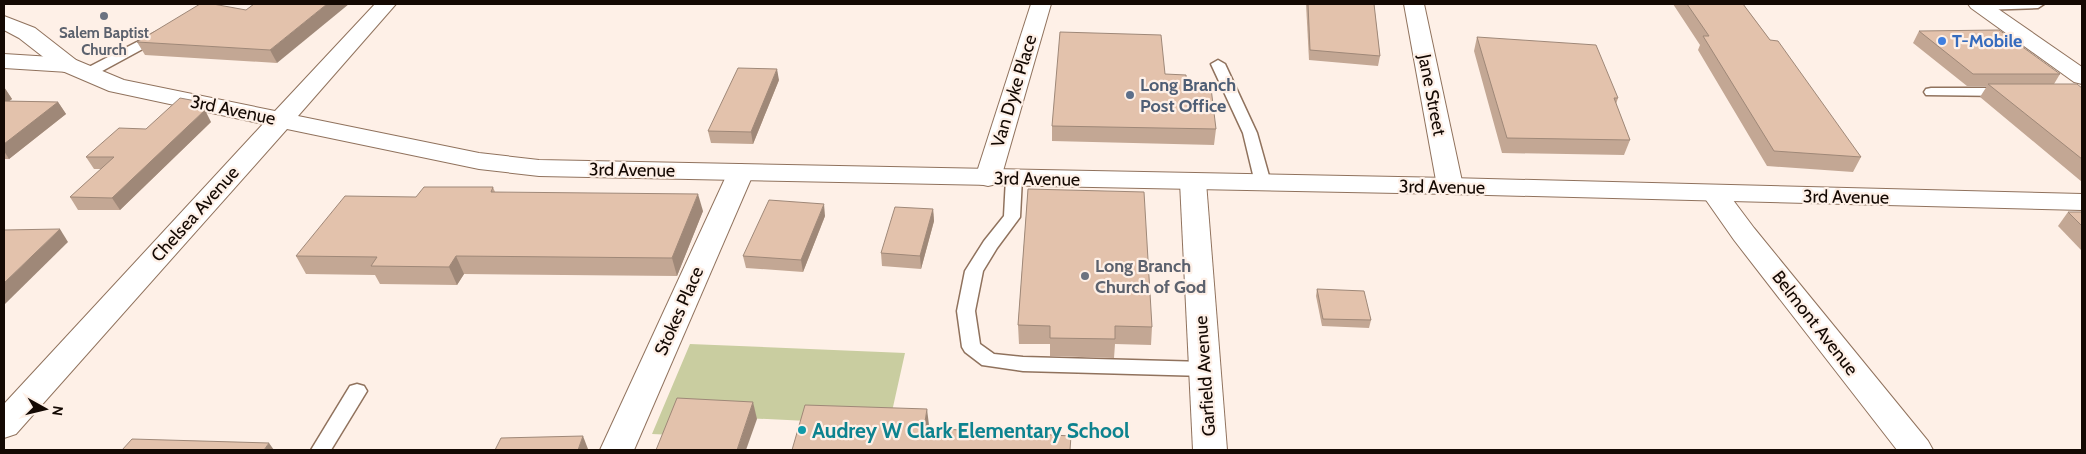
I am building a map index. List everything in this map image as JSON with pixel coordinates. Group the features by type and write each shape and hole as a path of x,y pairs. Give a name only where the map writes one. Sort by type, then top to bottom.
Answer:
{"street":[{"name":"Chelsea Avenue","path":"4,425 386,4"},
{"name":"Van Dyke Place","path":"988,178 1041,4"},
{"name":"Jane Street","path":"1414,4 1450,186"},
{"path":"1979,5 2082,77"},
{"path":"4,22 27,33 78,69"},
{"name":"3rd Avenue","path":"4,61 78,69 117,86 479,162 539,168 1450,186 2082,202"},
{"name":"Stokes Place","path":"617,450 741,172"},
{"name":"Garfield Avenue","path":"1193,182 1210,450"},
{"name":"Belmont Avenue","path":"1715,194 1744,234 1916,450"}],"lane":[{"path":"1979,5 2038,4"},
{"path":"78,69 166,31"},
{"path":"1218,64 1250,132 1263,183"},
{"path":"1931,92 2019,92"},
{"path":"1014,178 1012,217 990,245 974,271 966,311 971,347 989,360 1022,364 1205,370"},
{"path":"321,450 357,392"}],"green space":[{"path":"690,344 905,353 889,425 682,415 674,435 652,434"}],"building":[{"path":"200,4 213,4 246,10 254,4 327,4 270,50 137,42"},
{"path":"1308,4 1374,4 1380,56 1310,50"},
{"path":"1687,4 1743,4 1770,40 1778,41 1861,157 1774,151 1703,36 1709,36"},
{"path":"1999,30 2060,74 1973,74 1919,31"},
{"name":"Long Branch Post Office","path":"1060,32 1161,35 1165,74 1186,75 1187,87 1211,88 1216,129 1052,126"},
{"path":"1477,37 1596,45 1618,98 1614,98 1630,140 1507,138"},
{"path":"738,68 777,69 751,132 708,131"},
{"path":"1988,84 2077,84 2082,88 2082,159"},
{"path":"180,98 196,101 205,110 112,198 70,197 114,157 86,157 119,128 146,129"},
{"path":"4,101 58,102 4,144"},
{"path":"424,187 493,187 491,192 698,194 672,258 456,256 449,267 371,266 377,257 296,256 345,196 416,197"},
{"name":"Long Branch Church of God","path":"1028,189 1144,192 1152,327 1115,326 1115,339 1050,338 1050,326 1018,325"},
{"path":"769,200 824,204 801,260 743,256"},
{"path":"895,207 933,209 920,256 881,253"},
{"path":"2068,212 2082,212 2082,226"},
{"path":"60,229 4,283 4,230"},
{"path":"1317,289 1364,291 1371,320 1323,319"},
{"path":"677,398 753,402 737,450 656,450"},
{"path":"805,405 927,409 924,428 1071,436 1070,450 792,450"},
{"path":"583,436 578,450 495,450 501,438"},
{"path":"132,439 269,443 264,450 122,450"}],"place":[{"name":"Salem Baptist Church","path":"104,16"},
{"name":"T-Mobile","path":"1942,41"},
{"name":"Long Branch Post Office","path":"1130,95"},
{"name":"Long Branch Church of God","path":"1085,276"},
{"name":"Audrey W Clark Elementary School","path":"802,430"}]}
